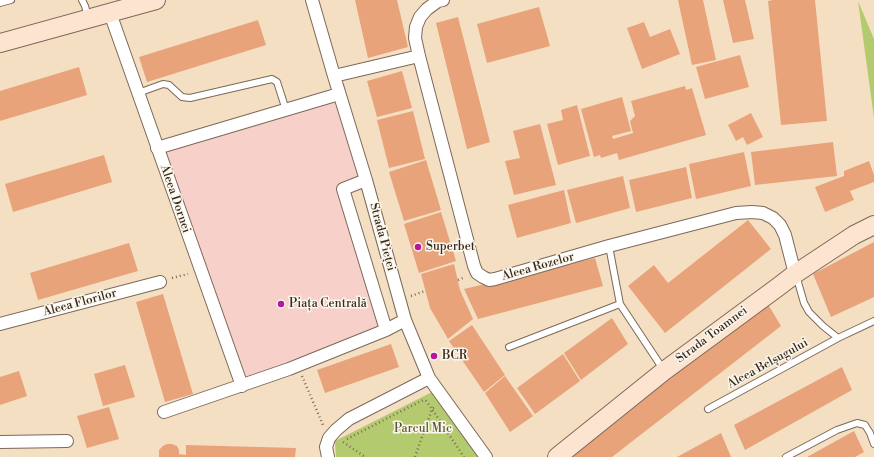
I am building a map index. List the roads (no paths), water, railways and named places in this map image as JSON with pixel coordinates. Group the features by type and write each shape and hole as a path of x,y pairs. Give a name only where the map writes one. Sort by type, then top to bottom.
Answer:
{"street":[{"path":"0,43 156,0"},
{"name":"Strada Pieței","path":"312,0 366,180 405,320 429,378 486,457"},
{"name":"Aleea Rozelor","path":"443,0 438,1 427,9 420,17 416,27 415,38 474,266 483,278 489,280 495,279 609,246 736,213 752,212 763,213 773,218 780,225 785,235 795,274"},
{"name":"Aleea Dornei","path":"110,13 242,386"},
{"path":"334,76 419,56"},
{"path":"158,148 339,94"},
{"path":"366,180 343,189 386,330"},
{"name":"Strada Toamnei","path":"557,457 664,371 795,274 854,235 874,225"},
{"name":"Aleea Florilor","path":"0,324 160,282"},
{"path":"164,412 242,386 386,330 405,320"},
{"path":"328,457 326,447 329,438 336,430 349,420 429,378"},
{"path":"0,442 67,441"}],"lane":[{"path":"0,3 11,0"},
{"path":"82,0 88,19"},
{"path":"138,93 163,84 169,85 182,97 190,98 272,79 277,82 286,110"},
{"path":"609,246 620,304 664,371"},
{"path":"795,274 804,303 809,312 838,338"},
{"path":"510,347 620,304"},
{"path":"872,322 874,328"},
{"name":"Aleea Belșugului","path":"708,409 838,338 872,322"},
{"path":"786,457 836,430 857,423 865,425 874,444"}],"place":[{"name":"Superbet","path":"418,247"},
{"name":"Piața Centrală","path":"281,304"},
{"name":"BCR","path":"434,356"}],"park label":[{"name":"Parcul Mic","path":"423,429"}]}
